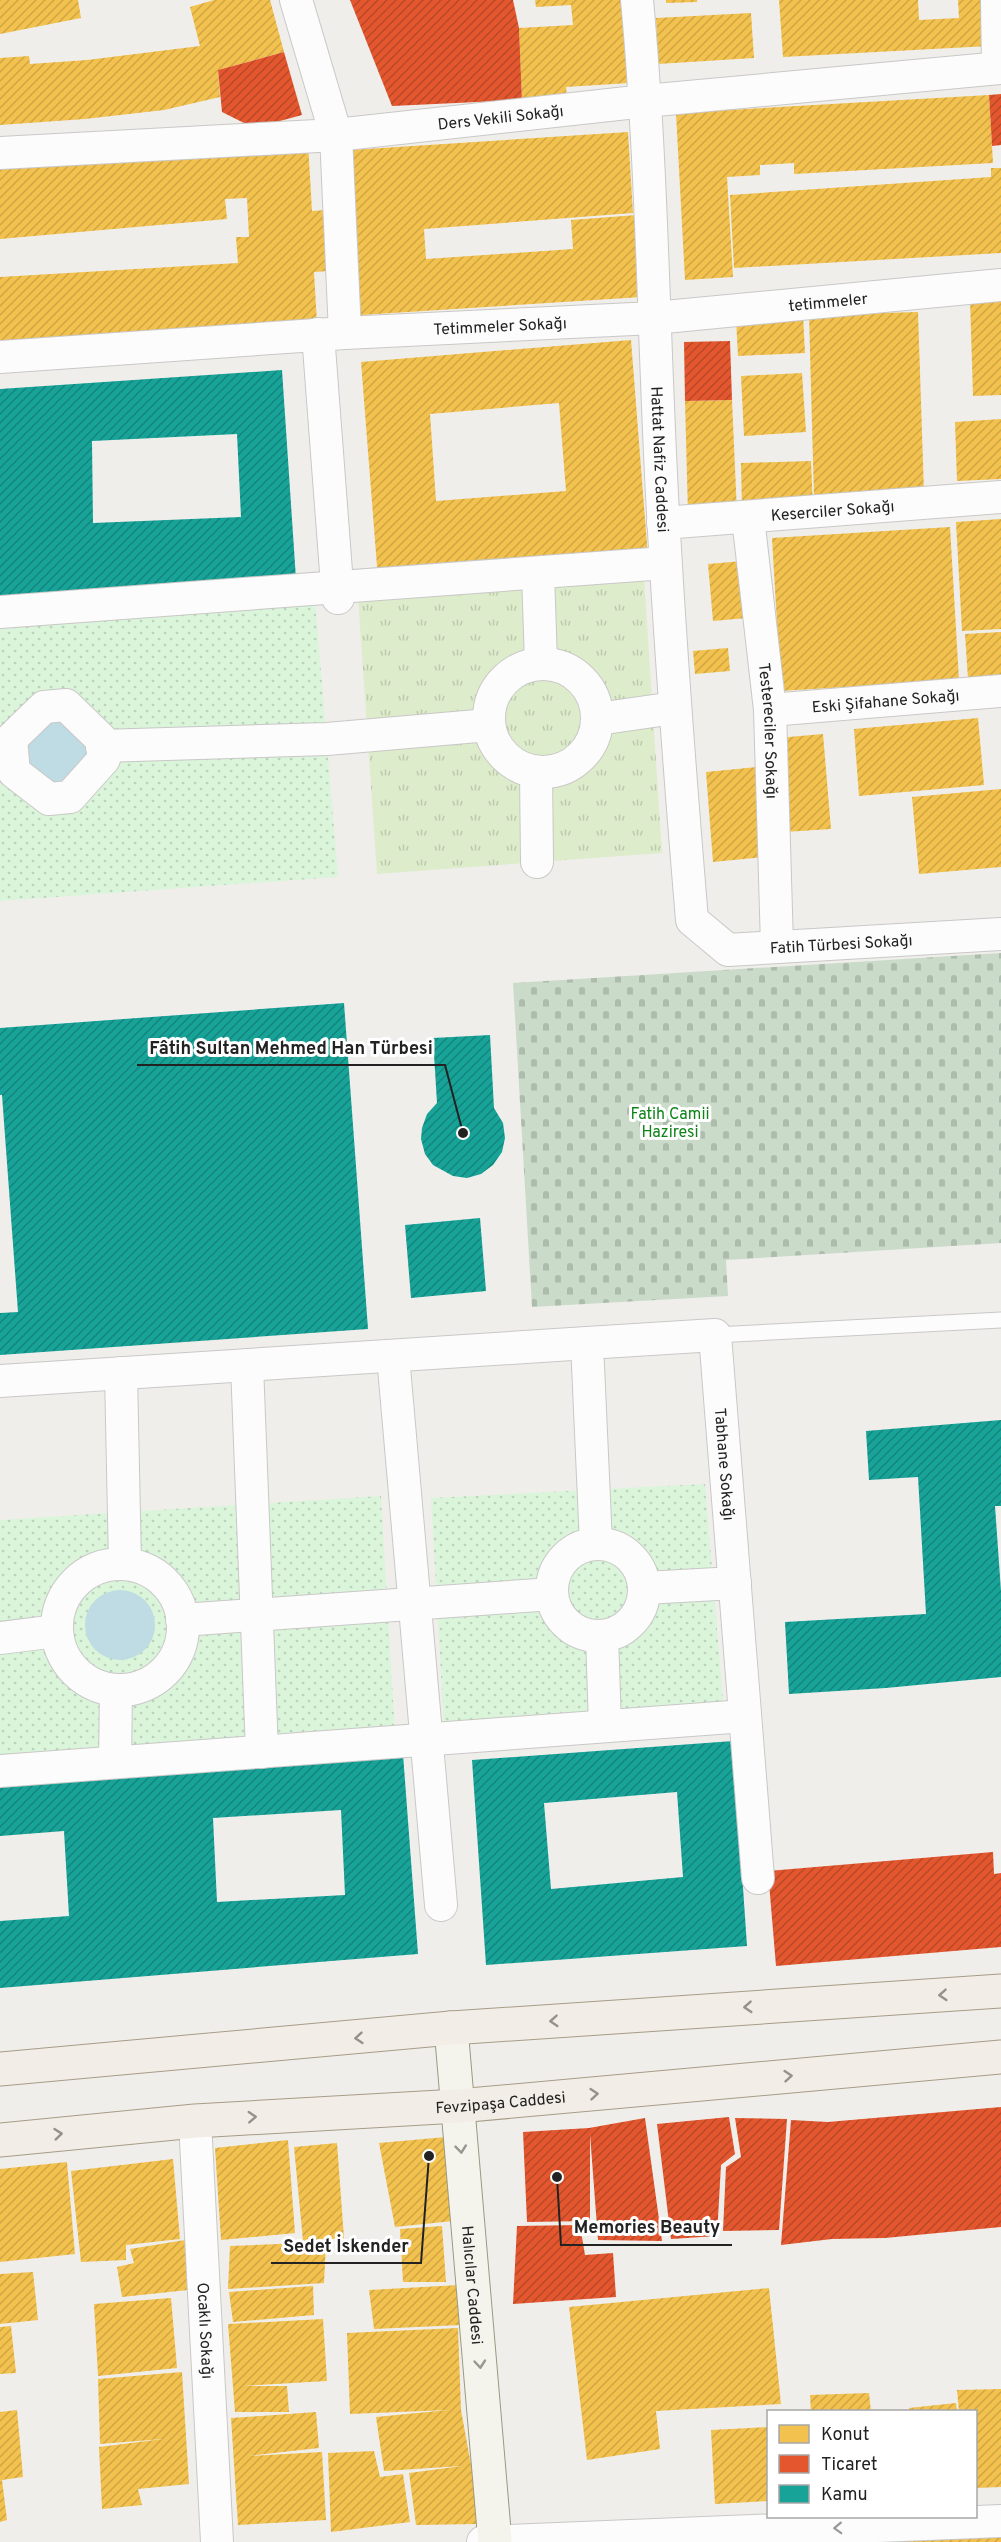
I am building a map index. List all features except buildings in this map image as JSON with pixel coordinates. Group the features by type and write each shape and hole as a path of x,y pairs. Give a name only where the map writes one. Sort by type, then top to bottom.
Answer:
{"main road":[{"path":"0,2069 451,2028 1001,1991"},
{"name":"Fevzipaşa Caddesi","path":"0,2140 195,2121 458,2106 1001,2057"}],"street":[{"path":"296,0 336,135 332,334 338,593"},
{"name":"Hattat Nafiz Caddesi","path":"637,0 645,101 665,563 674,708 692,920"},
{"path":"997,0 999,68"},
{"name":"Ders Vekili Sokağı","path":"0,153 336,135 645,101 999,68"},
{"name":"tetimmeler","path":"654,318 1001,285"},
{"name":"Tetimmeler Sokağı","path":"0,357 332,334 654,318"},
{"name":"Keserciler Sokağı","path":"663,523 1001,497"},
{"name":"Testereciler Sokağı","path":"748,518 770,710 777,945"},
{"path":"0,612 338,593 665,563"},
{"path":"538,573 541,663"},
{"path":"541,663 559,666 575,673 588,686 596,702 598,719 594,738 585,754 572,765 555,772 536,773 519,767 504,757 494,742 489,725 490,707 496,690 508,676 524,667 541,663"},
{"name":"Eski Şifahane Sokağı","path":"770,710 1001,691"},
{"path":"66,705 101,739 102,746 104,759 70,797 49,799 14,772 6,757 11,739 44,708 66,705"},
{"path":"598,719 674,708"},
{"path":"102,746 327,739 489,725"},
{"path":"536,773 537,862"},
{"name":"Fatih Türbesi Sokağı","path":"692,920 728,950 777,945 1001,934"},
{"path":"0,1381 715,1335"},
{"name":"Tabhane Sokağı","path":"715,1335 758,1878"},
{"path":"587,1343 596,1544"},
{"path":"393,1356 441,1905"},
{"path":"247,1365 262,1752"},
{"path":"121,1373 125,1564"},
{"path":"596,1544 610,1545 624,1551 635,1561 642,1574 645,1588 643,1604 636,1619 624,1630 593,1637 578,1632 565,1623 556,1610 552,1594 556,1573 568,1555 581,1547 596,1544"},
{"path":"125,1564 146,1569 164,1582 176,1599 182,1620 182,1638 176,1655 166,1670 151,1682 134,1689 116,1691 98,1687 82,1678 69,1665 61,1649 57,1631 59,1610 68,1590 84,1575 104,1566 125,1564"},
{"path":"645,1588 735,1582"},
{"path":"182,1620 552,1594"},
{"path":"0,1638 57,1631"},
{"path":"602,1636 605,1726"},
{"path":"115,1762 116,1691"},
{"path":"0,1771 745,1716"},
{"name":"Halıcılar Caddesi","path":"451,2028 495,2542"},
{"name":"Ocaklı Sokağı","path":"195,2121 218,2542"},
{"path":"483,2542 1001,2521"}],"lane":[{"path":"715,1335 1001,1320"}],"green space":[{"path":"644,577 662,853 377,874 358,597"},
{"path":"315,600 338,877 0,901 0,623"},
{"name":"Fatih Camii Haziresi","path":"1001,953 1001,1243 726,1260 728,1296 532,1307 513,983"},
{"path":"705,1484 724,1713 444,1729 431,1498"},
{"path":"381,1496 395,1733 0,1756 0,1520"}],"water":[{"path":"57,720 70,723 93,752 48,796 18,749 32,727"},
{"path":"120,1590 133,1593 145,1600 152,1612 155,1625 152,1638 145,1650 133,1657 120,1660 107,1657 95,1650 88,1638 85,1625 88,1612 95,1600 107,1593"}],"place":[{"name":"Fâtih Sultan Mehmed Han Türbesi","path":"463,1133"},
{"name":"Sedet İskender","path":"429,2156"},
{"name":"Memories Beauty","path":"557,2177"}]}
